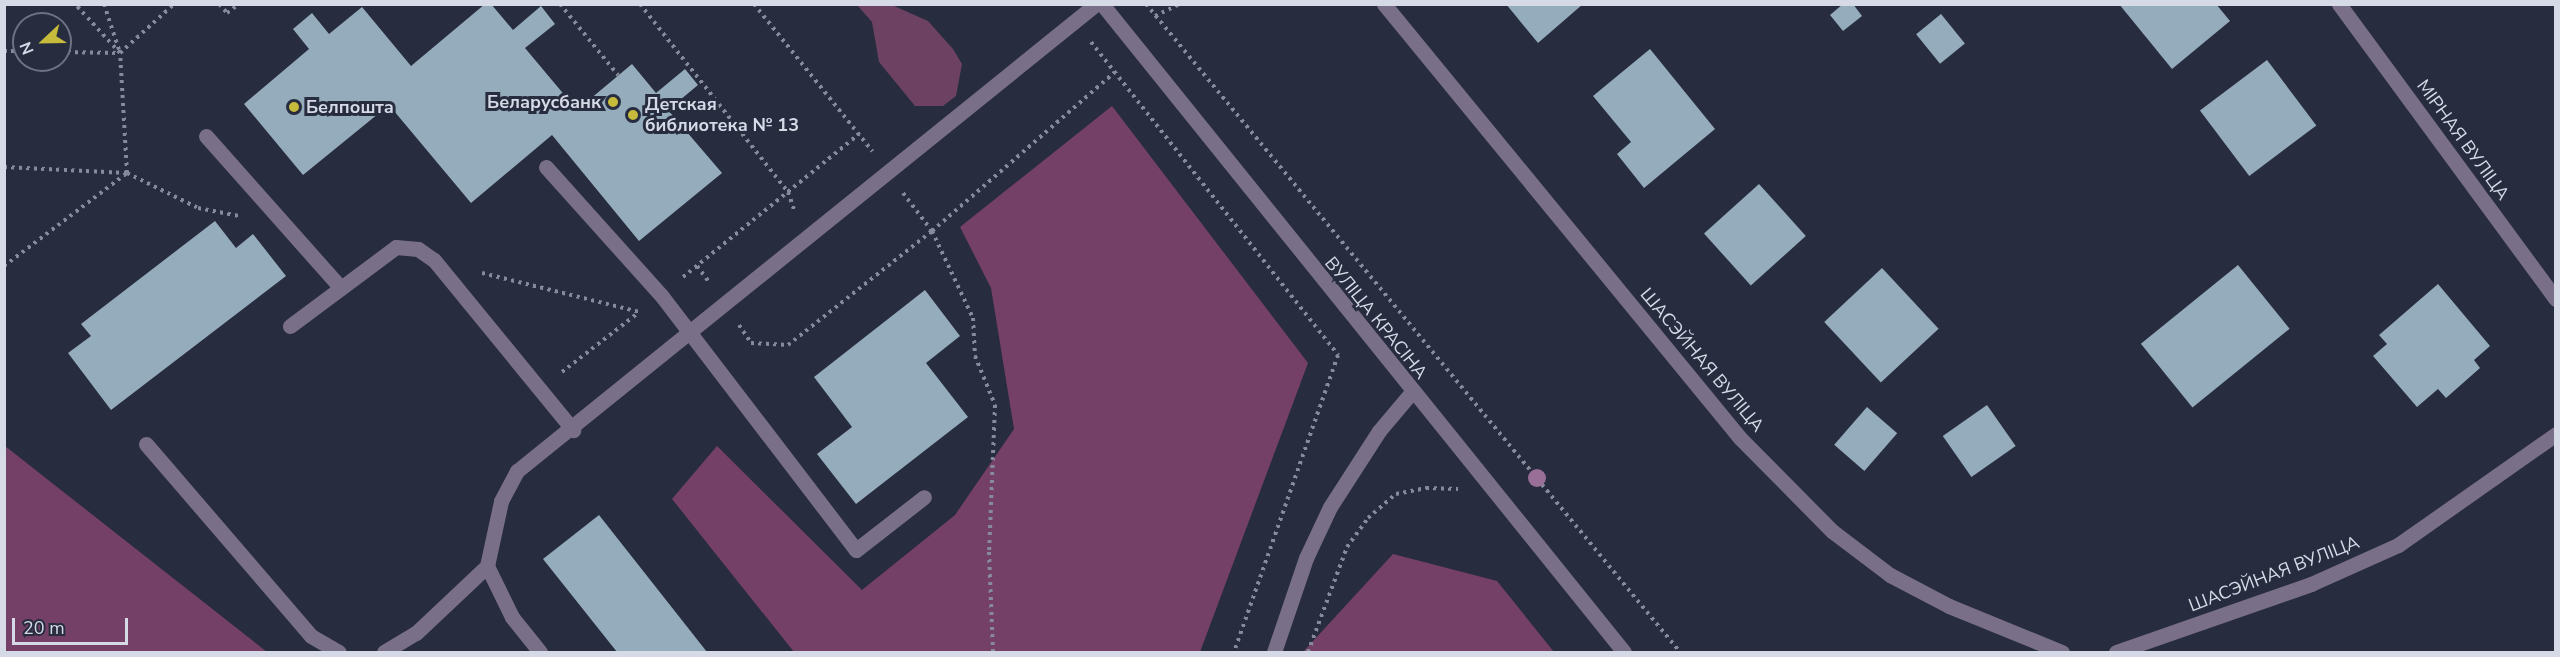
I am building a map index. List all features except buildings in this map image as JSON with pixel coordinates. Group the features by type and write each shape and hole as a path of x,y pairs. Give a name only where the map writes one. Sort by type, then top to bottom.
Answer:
{"street":[{"path":"384,652 416,633 487,566 501,501 517,471 573,429 805,243 1096,4"},
{"name":"ВУЛІЦА КРАСІНА","path":"1102,4 1411,393 1624,652"},
{"name":"ШАСЭЙНАЯ ВУЛІЦА","path":"1383,4 1740,438 1832,531 1890,575 1939,601 2062,652"},
{"name":"МІРНАЯ ВУЛІЦА","path":"2339,4 2556,299"},
{"path":"206,136 341,288"},
{"path":"546,167 660,295 856,550 924,497"},
{"path":"290,326 396,247 418,249 434,260 573,429"},
{"path":"1274,652 1306,558 1330,507 1379,431 1411,393"},
{"name":"ШАСЭЙНАЯ ВУЛІЦА","path":"2116,652 2311,584 2398,546 2556,434"},
{"path":"146,444 311,636 339,652"},
{"path":"487,566 512,617 540,652"}],"path":[{"path":"75,4 120,53"},
{"path":"104,4 120,53 128,173"},
{"path":"72,52 120,53 174,4"},
{"path":"219,4 227,13 238,4"},
{"path":"560,4 618,75"},
{"path":"640,4 788,192 805,243"},
{"path":"754,4 932,231 973,318 975,356 995,405 989,552 993,652"},
{"path":"1146,4 1680,652"},
{"path":"1155,16 1180,4"},
{"path":"1074,23 1338,355 1234,652"},
{"path":"697,266 751,343 788,345 932,231 1115,72"},
{"path":"4,167 128,173 198,208 243,217"},
{"path":"4,266 128,173"},
{"path":"540,389 638,313"},
{"path":"1308,652 1347,547 1368,518 1396,494 1426,488"}],"shaded area":[{"path":"857,5 892,5 928,21 953,49 962,64 956,96 943,106 915,106 879,62 872,22"},
{"path":"1112,106 1308,363 1200,652 794,652 672,499 717,446 862,590 955,515 1014,429 991,288 960,227"},
{"path":"5,446 267,652 5,652"},
{"path":"1393,554 1497,581 1554,652 1303,652"}],"place":[{"name":"Беларусбанк","path":"613,102"},
{"name":"Белпошта","path":"294,107"},
{"name":"Детская библиотека № 13","path":"633,115"}]}
